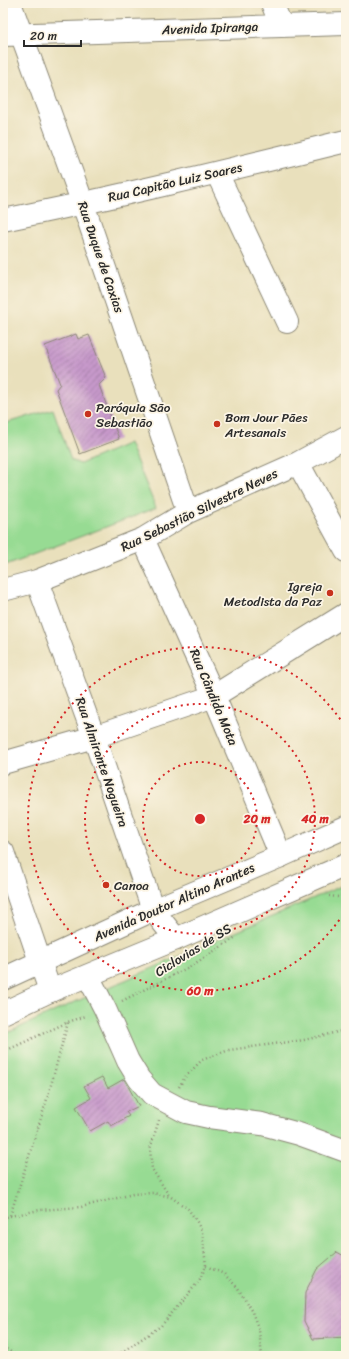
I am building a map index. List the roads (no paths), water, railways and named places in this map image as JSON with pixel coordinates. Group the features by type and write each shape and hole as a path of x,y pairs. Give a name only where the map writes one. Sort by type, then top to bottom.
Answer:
{"street":[{"name":"Rua Duque de Caxias","path":"10,3 12,35 82,204 188,512"},
{"path":"272,3 281,25"},
{"name":"Avenida Ipiranga","path":"12,35 346,24"},
{"name":"Rua Capitão Luiz Soares","path":"3,220 82,204 217,173 346,141"},
{"path":"217,173 287,322"},
{"name":"Rua Sebastião Silvestre Neves","path":"3,590 37,580 143,539 188,512 298,463 346,437"},
{"path":"298,463 346,552"},
{"name":"Rua Cândido Mota","path":"143,539 214,696 281,856"},
{"name":"Rua Almirante Nogueira","path":"37,580 94,737 152,910 176,938"},
{"path":"3,762 94,737 214,696 346,614"},
{"name":"Avenida Doutor Altino Arantes","path":"3,979 41,963 152,910 346,827"},
{"path":"3,852 50,991"},
{"path":"3,1013 50,991 346,865"},
{"path":"88,976 105,1009 128,1061 139,1080 152,1094 186,1112 209,1118 262,1124 299,1134 346,1151"}],"place":[{"name":"Paróquia São Sebastião","path":"88,414"},
{"name":"Bom Jour Pães Artesanais","path":"217,424"},
{"name":"Igreja Metodista da Paz","path":"330,593"},
{"name":"Canoa","path":"106,885"}]}
